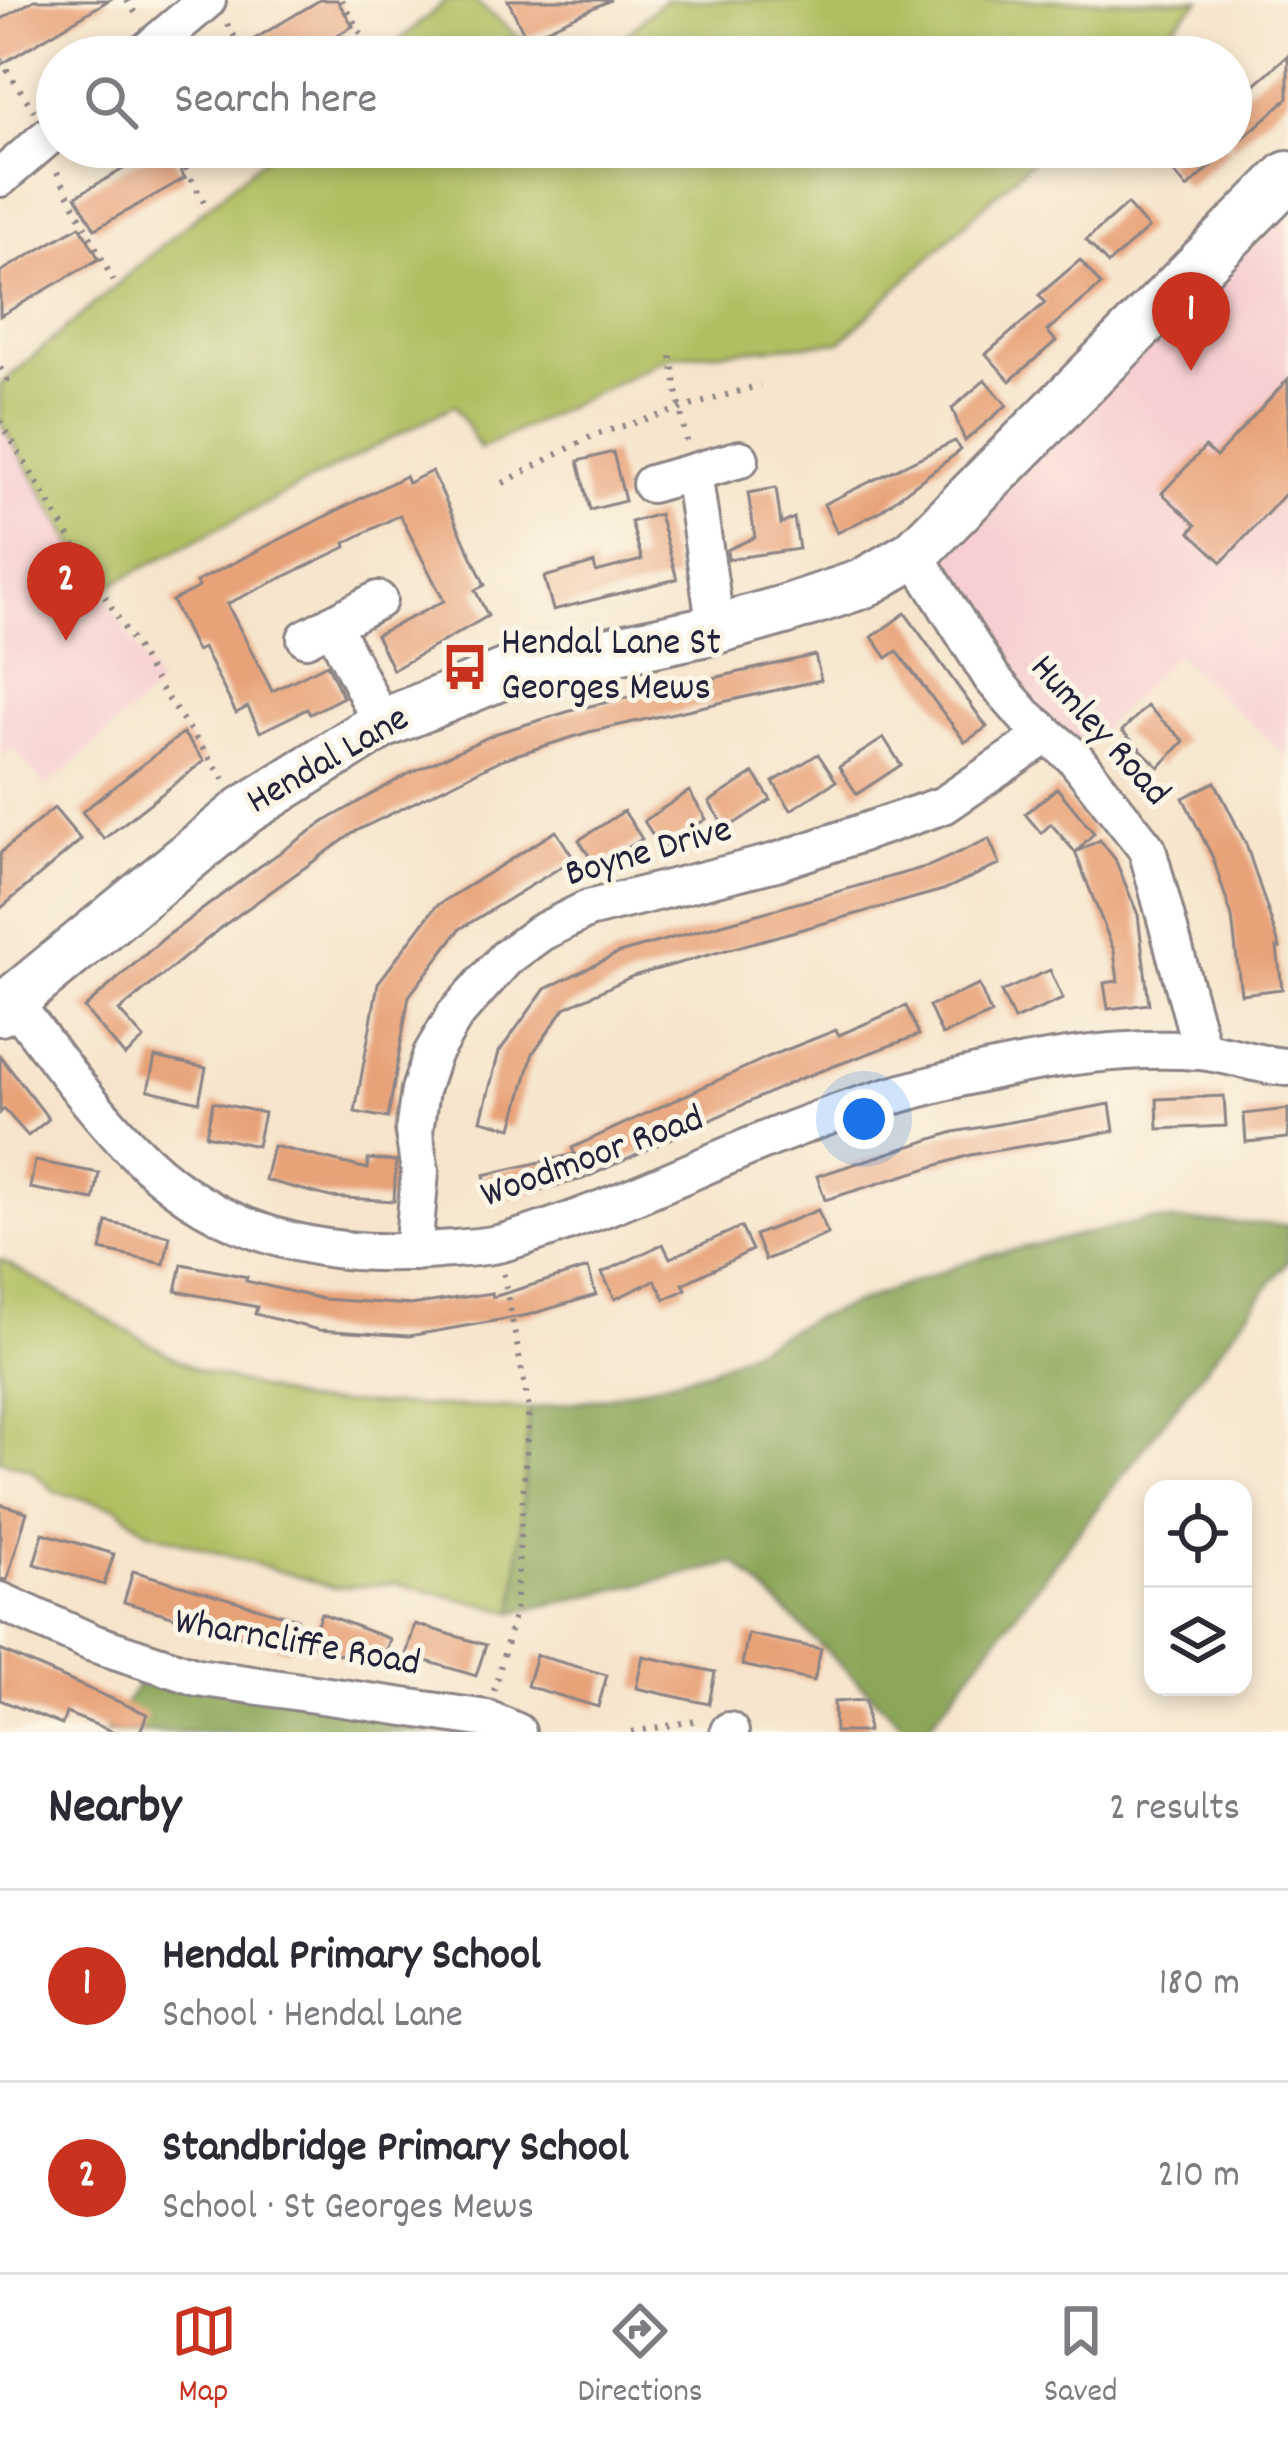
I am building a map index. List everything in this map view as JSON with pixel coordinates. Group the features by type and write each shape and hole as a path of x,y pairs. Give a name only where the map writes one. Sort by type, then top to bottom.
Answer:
{"street":[{"path":"173,36 216,9"},
{"path":"0,178 36,147"},
{"name":"Hendal Lane","path":"6,1005 244,809 382,724 504,674 716,629 862,584 914,554 1288,176"},
{"path":"651,484 740,459"},
{"path":"692,473 716,629"},
{"name":"Humley Road","path":"914,554 992,678 1075,758 1147,849 1202,1051"},
{"path":"378,600 319,631 382,724"},
{"name":"Boyne Drive","path":"413,1252 420,1172 414,1132 420,1090 432,1054 455,1015 506,958 588,909 776,862 944,805 1046,735"},
{"name":"Woodmoor Road","path":"6,1005 147,1164 202,1206 258,1233 338,1252 413,1252 498,1244 579,1217 770,1137 938,1084 1130,1051 1202,1051 1288,1067"},
{"name":"Wharncliffe Road","path":"0,1601 93,1643 197,1677 502,1725"}],"path":[{"path":"341,0 362,36"},
{"path":"216,9 233,36"},
{"path":"0,59 36,114"},
{"path":"64,168 116,286"},
{"path":"185,168 207,208"},
{"path":"671,356 692,473"},
{"path":"0,368 7,380 0,385"},
{"path":"503,484 594,435 760,385"},
{"path":"0,421 159,686 244,809"},
{"path":"498,1244 529,1409 502,1725"},
{"path":"632,1732 724,1727"}],"shaded area":[{"path":"1288,176 1288,758 1175,654 1075,758 914,554"},
{"path":"0,421 159,686 46,788 12,747 0,756"}],"green space":[{"path":"447,0 473,0 518,36 405,36"},
{"path":"664,0 1200,0 1162,36 625,36"},
{"path":"253,168 1024,168 840,342 671,356 480,449 455,405 101,590 0,421 0,385"},
{"path":"1148,1220 1288,1225 1288,1261 924,1732 910,1732 736,1563 515,1612 529,1409 602,1398 708,1371 809,1320 985,1256"},
{"path":"0,1259 195,1369 305,1402 529,1409 515,1612 393,1583 335,1588 146,1531 117,1507 55,1492 30,1469 0,1460"},
{"path":"152,1663 517,1732 106,1732"}],"building":[{"path":"34,0 109,0 49,36 36,36 36,44 0,65 0,20"},
{"path":"320,0 337,0 353,26 336,36 259,36"},
{"path":"508,0 611,0 530,36 525,36"},
{"path":"1288,55 1288,98 1252,130 1252,87"},
{"path":"125,168 179,168 185,178 95,229 76,196"},
{"path":"1170,168 1209,168 1187,188"},
{"path":"1127,204 1148,228 1108,264 1086,240"},
{"path":"80,226 99,259 0,316 0,272"},
{"path":"1080,260 1101,285 1047,331 1056,341 1010,381 986,354 1045,303 1039,295"},
{"path":"1288,379 1288,491 1222,562 1190,532 1196,525 1162,493 1205,447 1216,457"},
{"path":"985,380 1007,405 965,441 952,408"},
{"path":"955,441 961,450 879,512 837,533 824,504"},
{"path":"613,452 625,501 590,510 578,461"},
{"path":"432,471 485,585 475,590 488,616 393,670 376,635 444,601 400,515 345,543 346,547 227,604 272,691 327,664 343,697 260,732 248,707 236,713 203,648 196,651 172,601 199,587 196,582 405,476 408,483"},
{"path":"776,488 781,524 794,518 799,549 728,559 727,550 755,537 748,493"},
{"path":"659,514 677,579 553,610 544,577 594,563 596,572 642,560 631,522"},
{"path":"905,613 987,727 965,742 897,651 887,658 872,637"},
{"path":"815,655 821,680 589,732 503,759 356,831 223,926 119,1011 144,1039 125,1056 84,1008 163,939 259,867 327,820 404,776 497,733 577,709"},
{"path":"1147,706 1184,741 1159,767 1122,731"},
{"path":"183,733 204,761 104,839 82,812"},
{"path":"884,738 901,765 857,794 839,767"},
{"path":"818,754 836,781 791,810 773,782"},
{"path":"754,773 771,800 726,829 709,802"},
{"path":"1215,782 1246,844 1280,948 1282,989 1241,994 1232,917 1213,858 1183,798"},
{"path":"1057,788 1094,833 1076,852 1100,840 1115,859 1138,915 1149,1004 1108,1009 1104,983 1118,981 1114,951 1075,852 1051,824 1041,833 1025,814"},
{"path":"689,791 706,819 661,848 644,821"},
{"path":"54,808 81,840 0,909 0,853"},
{"path":"624,811 642,839 596,867 579,840"},
{"path":"556,831 574,859 460,929 409,996 388,1118 355,1112 378,983 436,906"},
{"path":"989,839 1000,864 943,890 633,976 565,1008 533,1053 512,1128 481,1120 499,1052 545,989 619,953 929,866"},
{"path":"1050,970 1063,999 1014,1020 1001,992"},
{"path":"979,985 991,1014 942,1035 929,1006"},
{"path":"906,1006 919,1035 799,1079 583,1179 490,1202 484,1175 575,1154 572,1148 768,1057 836,1030 839,1035"},
{"path":"0,1056 49,1119 28,1136 4,1109 0,1113"},
{"path":"155,1057 206,1068 199,1102 148,1090"},
{"path":"1224,1096 1226,1126 1158,1129 1157,1099"},
{"path":"213,1102 264,1113 257,1146 206,1135"},
{"path":"1110,1104 1114,1131 970,1155 825,1200 817,1176 954,1132"},
{"path":"1288,1109 1288,1138 1246,1142 1244,1114"},
{"path":"273,1146 368,1169 368,1159 396,1161 394,1201 330,1197 265,1180"},
{"path":"35,1161 99,1173 94,1200 30,1188"},
{"path":"818,1210 828,1234 765,1260 755,1235"},
{"path":"107,1222 170,1236 164,1264 101,1250"},
{"path":"741,1227 752,1250 683,1284 686,1289 665,1299 655,1280 615,1299 602,1273 663,1244 670,1258"},
{"path":"182,1264 322,1299 411,1305 492,1293 493,1297 588,1268 596,1295 528,1315 409,1336 319,1330 255,1314 257,1307 176,1291"},
{"path":"0,1504 27,1512 7,1580 0,1579"},
{"path":"43,1533 114,1554 104,1585 34,1564"},
{"path":"133,1571 297,1619 288,1650 124,1602"},
{"path":"321,1613 390,1639 379,1669 310,1643"},
{"path":"415,1624 486,1645 476,1676 406,1655"},
{"path":"748,1634 821,1649 814,1681 742,1665"},
{"path":"0,1650 147,1714 140,1732 114,1732 66,1713 62,1725 0,1700"},
{"path":"536,1655 607,1675 598,1707 527,1686"},
{"path":"643,1656 715,1672 709,1704 636,1688"},
{"path":"866,1700 868,1732 835,1732 834,1702"}],"place":[{"name":"Hendal Primary School","path":"1191,371"},
{"name":"Standbridge Primary School","path":"66,641"},
{"name":"Hendal Lane St Georges Mews","path":"465,667"}]}
